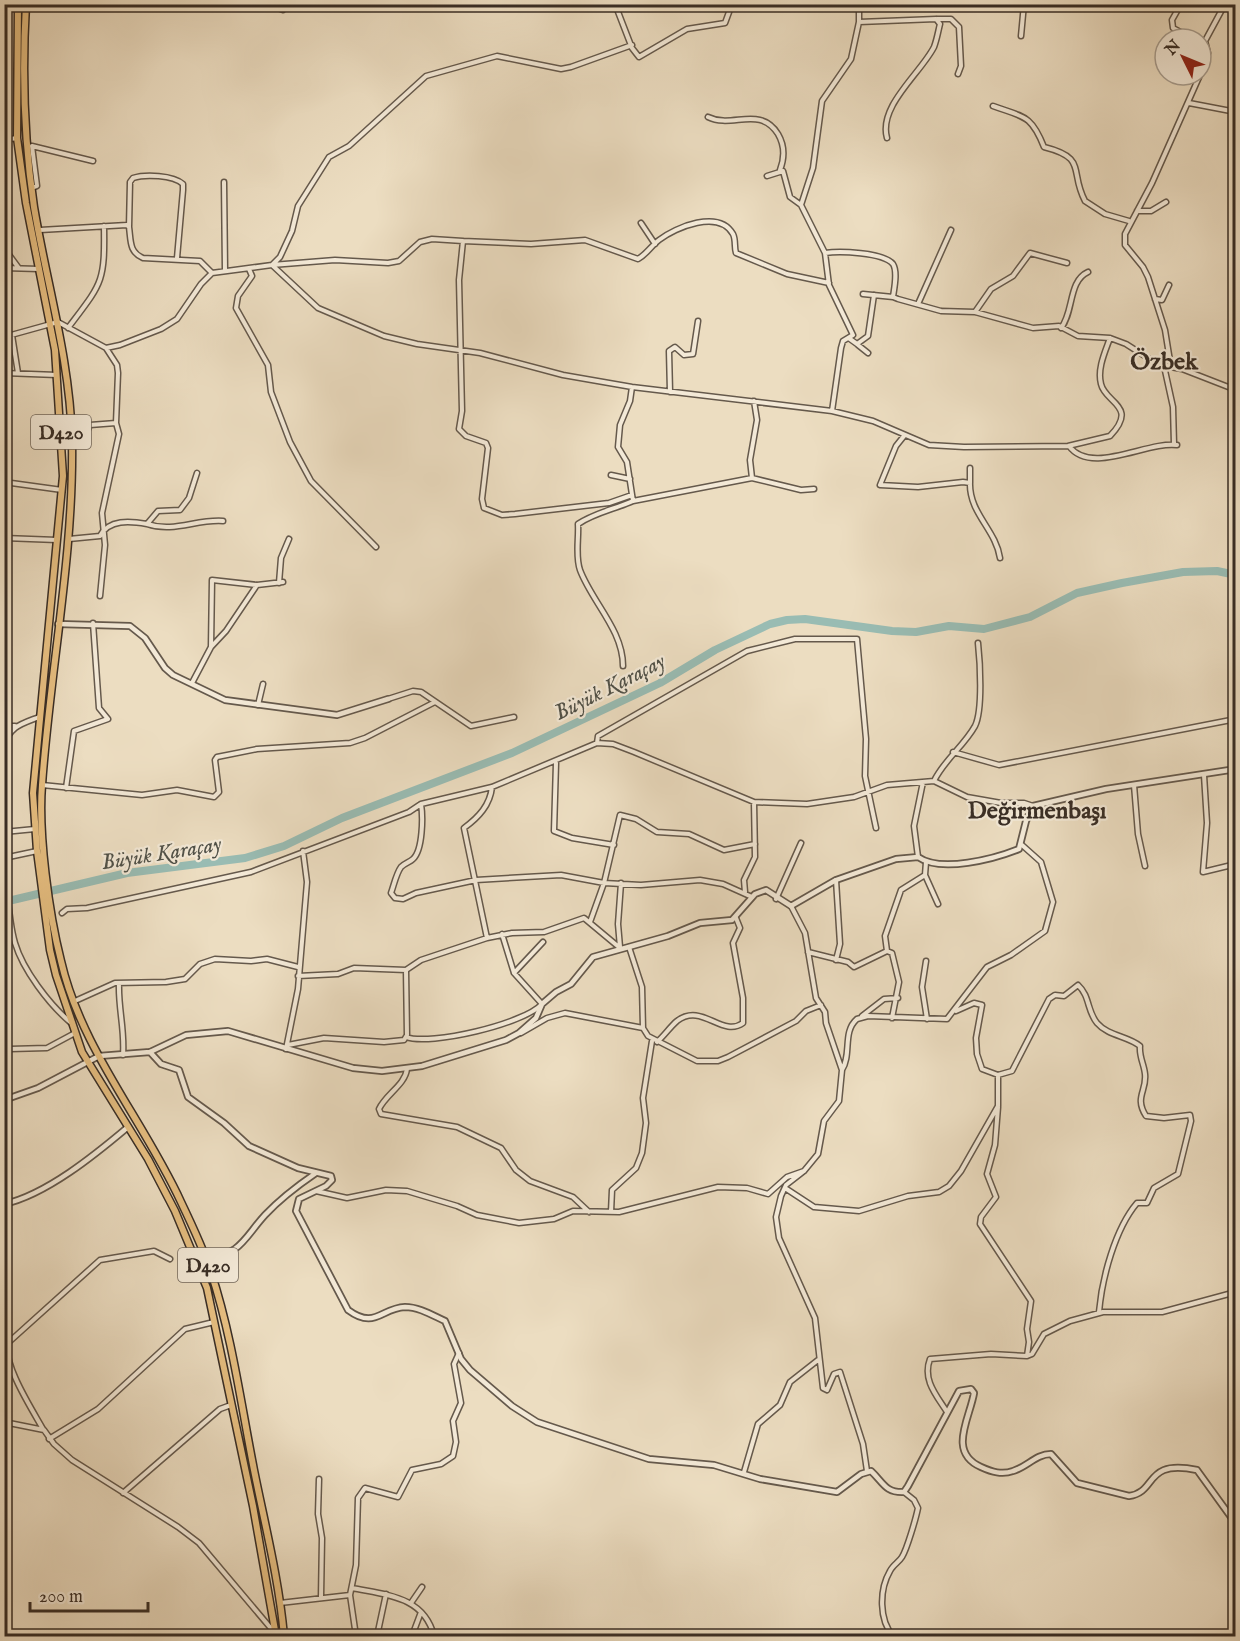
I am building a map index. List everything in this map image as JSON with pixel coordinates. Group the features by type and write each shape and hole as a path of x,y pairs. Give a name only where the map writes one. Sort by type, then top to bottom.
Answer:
{"highway":[{"name":"D420","path":"18,4 18,138 26,202 50,322 57,375 63,490 33,793 46,923 56,975 75,1033 88,1061 129,1127 189,1242 207,1288 276,1636"},
{"path":"26,4 23,84 32,188 58,322 71,421 68,539 42,785"},
{"name":"D420","path":"42,785 45,856 60,960 99,1056 179,1196 206,1258 226,1331 280,1603 284,1636"}],"street":[{"path":"267,4 283,10 288,4"},
{"path":"615,4 639,57 687,29 718,26 725,23 732,4"},
{"path":"801,205 813,168 822,101 851,59 859,22 859,4"},
{"path":"1021,36 1024,4"},
{"path":"1173,27 1172,20 1181,4"},
{"path":"1212,27 1225,4"},
{"path":"887,138 888,123 900,92 934,46 940,24 936,19"},
{"path":"859,22 951,19 959,27 961,66 958,74"},
{"path":"272,264 280,257 292,231 298,206 329,157 349,146 426,76 497,56 561,69 632,45"},
{"path":"1171,367 1168,346 1155,299 1143,267 1125,245 1125,234 1129,221 1137,211 1194,87"},
{"path":"1188,102 1236,112"},
{"path":"993,106 1021,114 1038,132 1044,147 1067,154 1077,168 1085,201 1105,214 1129,221"},
{"path":"708,117 728,120 757,118 768,123 774,128 784,149 780,171"},
{"path":"4,140 18,138"},
{"path":"32,188 36,186 32,146 93,161"},
{"path":"780,171 783,171 790,197 801,205 825,253 829,283 854,335 843,341 832,411"},
{"path":"767,176 780,171"},
{"path":"177,258 183,190 180,180 160,176 133,178 130,182 129,227 131,249 135,254 143,258 200,261 212,273"},
{"path":"224,182 225,270"},
{"path":"1137,211 1151,210 1166,202"},
{"path":"641,223 655,244"},
{"path":"106,348 161,329 177,319 201,284 212,273 272,264 335,260 388,263 399,261 420,242 531,244 585,240 638,259 655,244 692,224 719,224 732,233 736,253 787,274 829,283"},
{"path":"68,328 100,284 105,268 104,226"},
{"path":"40,230 104,226 129,227"},
{"path":"918,304 951,230"},
{"path":"463,241 459,280 462,411 459,429 466,436 486,443 488,448 482,499 484,508 502,515 515,514 609,503 632,495"},
{"path":"4,248 19,267"},
{"path":"825,253 838,251 854,253 883,258 892,263 895,270 893,297"},
{"path":"975,312 992,290 1013,276 1030,253 1067,263"},
{"path":"272,264 318,308 384,336 417,344 461,350 563,375 632,387 832,411 873,421 929,445 1068,446 1110,436 1119,423 1121,409 1119,404 1104,391 1100,383 1100,369 1110,338"},
{"path":"4,268 40,269"},
{"path":"249,269 252,276 238,296 236,308 268,365 271,392 290,442 311,481 376,548"},
{"path":"1061,328 1066,322 1078,281 1088,272"},
{"path":"1155,299 1162,300 1169,285"},
{"path":"863,294 893,297 941,311 975,312 1033,328 1054,326 1078,336 1110,338 1164,366 1198,374 1236,390"},
{"path":"857,344 868,336 874,295"},
{"path":"670,392 669,351 675,347 684,355 693,354 698,321"},
{"path":"4,337 50,322 58,322 106,348 117,364 116,423 119,428 119,443 105,489 102,513 104,529 100,596"},
{"path":"12,335 18,373"},
{"path":"850,339 868,353"},
{"path":"1068,446 1077,455 1091,459 1140,452 1161,443 1176,445 1173,407 1164,366"},
{"path":"4,373 57,375"},
{"path":"632,387 630,400 620,425 618,447 627,462 633,501"},
{"path":"752,478 750,460 757,420 754,401"},
{"path":"71,421 77,430 86,434 90,425 116,423"},
{"path":"904,436 896,446 880,485 918,487 970,483"},
{"path":"970,468 971,499 993,535 1000,558"},
{"path":"147,524 158,512 173,512 185,506 197,473"},
{"path":"611,475 630,479"},
{"path":"623,666 623,654 617,637 579,568 578,524 587,517 607,513 633,501 752,478 801,490 814,489"},
{"path":"4,482 63,490"},
{"path":"68,539 100,536 104,529 124,522 169,529 207,520 223,521"},
{"path":"4,538 58,540"},
{"path":"211,647 212,580 256,585 281,582 280,558 289,539"},
{"path":"192,683 211,647 226,631 256,585"},
{"path":"66,788 74,731 108,719 99,708 93,623"},
{"path":"58,624 93,623 130,626 138,630 157,653 165,668 225,700 337,715 413,691 427,695 471,726 514,717"},
{"path":"597,743 598,736 619,722 747,651 795,639 857,639 866,739 865,776 876,828"},
{"path":"934,782 975,725 981,677 978,643"},
{"path":"258,705 263,684"},
{"path":"42,785 142,795 172,790 214,797 219,792 215,760 218,757 257,749 350,743 366,738 435,702"},
{"path":"4,726 15,726 39,717"},
{"path":"953,753 986,764 999,765 1236,719"},
{"path":"4,746 7,736 15,726"},
{"path":"62,913 67,909 87,908 236,876 409,812 422,804 492,787 597,743 613,744 754,802 794,805 854,797 887,785 934,782 967,797 1033,806 1065,797 1236,769"},
{"path":"556,762 554,831 572,838 614,845"},
{"path":"1204,775 1207,824 1203,872 1236,864"},
{"path":"918,857 914,826 922,782"},
{"path":"1134,785 1138,834 1145,866"},
{"path":"487,938 464,828 483,812 491,797 492,787"},
{"path":"745,892 744,880 755,857 754,802"},
{"path":"422,804 424,819 416,853 414,859 402,867 391,893 392,897 403,899 416,893 476,880 561,875 604,883 641,885 700,880 723,884 752,897"},
{"path":"790,906 836,880 896,859 918,857 926,862 967,863 1007,854 1019,849 1022,845 1026,820 1033,806"},
{"path":"590,922 604,883 620,815 625,814 657,832 689,834 724,850 755,844"},
{"path":"4,832 35,829"},
{"path":"776,899 801,843"},
{"path":"956,1011 958,1001 987,967 1011,955 1045,930 1053,902 1041,862 1022,845"},
{"path":"37,851 5,858 11,924 16,946 25,964 46,998 72,1024"},
{"path":"287,1047 297,1000 307,882 303,851"},
{"path":"926,862 925,875 938,904"},
{"path":"887,951 885,936 901,890 925,875"},
{"path":"836,880 840,944 836,960"},
{"path":"620,948 618,924 621,883"},
{"path":"287,1047 324,1038 384,1042 406,1037 426,1038 506,1025 522,1018 556,992 571,984 593,957 628,945 668,936 700,923 736,918 752,897 766,890 776,899 790,906 805,933 816,998 821,1005 842,1070 839,1101 824,1121 818,1154 785,1188 778,1207 777,1232 815,1318 818,1360 825,1390 830,1387 834,1374 837,1372 841,1375 863,1444 867,1471"},
{"path":"298,976 338,974 354,968 406,970 421,960 487,938 502,934 544,932 584,918 620,948"},
{"path":"611,1212 612,1190 636,1167 642,1153 646,1123 643,1098 655,1041 677,1021 689,1016 704,1016 720,1025 736,1027 743,1023 743,998 733,943 740,928 736,918"},
{"path":"4,926 11,924"},
{"path":"502,934 514,973 542,1004"},
{"path":"514,973 543,942"},
{"path":"628,945 642,987 643,1028"},
{"path":"808,952 848,962 854,967 887,951"},
{"path":"887,951 892,953 898,971 898,998 892,1018"},
{"path":"75,1001 119,983 180,980 189,977 200,964 220,959 251,962 267,959 298,967"},
{"path":"926,961 922,987 927,1019"},
{"path":"406,970 406,1037"},
{"path":"119,983 118,1009 124,1034 123,1055"},
{"path":"861,1017 947,1019 956,1011 974,1003 981,1005 977,1029 977,1054 982,1069 998,1075 1012,1071 1049,999 1055,995 1064,996 1078,985 1087,995 1096,1022 1104,1029 1140,1046 1145,1081 1140,1097 1146,1116 1164,1118 1190,1115 1191,1121 1178,1174 1154,1188 1147,1203 1137,1203 1119,1229 1120,1237 1106,1273 1099,1312"},
{"path":"842,1070 846,1064 851,1027 884,999 898,998"},
{"path":"519,1033 536,1018 542,1004"},
{"path":"4,1100 48,1083 99,1056 150,1052 173,1039 216,1030 228,1031 287,1047 353,1068 382,1071 407,1069 442,1061 506,1040 547,1018 565,1013 643,1028 655,1041 697,1061 718,1061 796,1021 806,1011 821,1005"},
{"path":"9,1049 47,1048 75,1033"},
{"path":"150,1052 160,1064 179,1070 188,1097 225,1123 257,1152 316,1173 328,1173 332,1178 326,1186 299,1199 296,1205 297,1215 348,1310 356,1316 368,1319 379,1318 398,1308 407,1307 445,1321 459,1353 470,1370 522,1413 540,1424 649,1459 710,1465 744,1472 760,1479 837,1492 867,1471"},
{"path":"407,1069 402,1082 381,1103 379,1108 381,1114 457,1127 501,1148 516,1170 530,1181 573,1197 590,1213"},
{"path":"998,1075 996,1137 987,1174 996,1197 981,1217 980,1224 1031,1301 1027,1329 1029,1342 1027,1356"},
{"path":"785,1188 814,1207 859,1211 908,1196 939,1192 949,1186 961,1172 998,1107"},
{"path":"4,1204 36,1193 104,1149 129,1127"},
{"path":"315,1191 347,1198 386,1190 406,1191 457,1206 477,1215 512,1223 554,1219 573,1212 611,1212 718,1187 747,1188 768,1194 787,1177 804,1171"},
{"path":"206,1258 231,1252 248,1238 264,1216 296,1186 316,1173"},
{"path":"170,1259 154,1251 100,1260 5,1347 8,1361 49,1439 72,1460 178,1527 199,1543 264,1617 276,1636"},
{"path":"1027,1356 1051,1330 1099,1312 1162,1312 1236,1292"},
{"path":"49,1439 98,1409 185,1329 215,1322"},
{"path":"356,1636 350,1595 356,1565 357,1512 361,1490 383,1491 398,1497 412,1470 441,1464 453,1456 456,1442 453,1421 461,1402 454,1364 459,1353"},
{"path":"947,1412 932,1391 927,1373 930,1359 991,1354 1027,1356"},
{"path":"744,1472 758,1424 780,1405 790,1382 818,1360"},
{"path":"904,1491 959,1391 970,1389 974,1393 964,1422 964,1451 974,1464 988,1470 1012,1472 1038,1457 1051,1454 1077,1483 1128,1496 1144,1489 1158,1471 1171,1468 1197,1470 1236,1524"},
{"path":"123,1493 220,1409 231,1405"},
{"path":"4,1422 44,1430"},
{"path":"867,1471 874,1473 889,1490 904,1491 914,1500 918,1508 903,1554 892,1568 886,1582 884,1622 893,1636"},
{"path":"318,1479 318,1514 322,1538 321,1597"},
{"path":"411,1603 422,1587"},
{"path":"352,1588 400,1597 411,1603 430,1623 434,1636"},
{"path":"377,1636 386,1594"},
{"path":"280,1603 350,1595"},
{"path":"412,1636 421,1612"}],"waterway":[{"name":"Büyük Karaçay","path":"4,902 127,873 245,858 284,846 342,818 512,753 660,683 715,650 770,624 805,619 892,631 916,632 949,626 984,629 1030,617 1077,593 1122,583 1183,572 1217,571 1236,575"}],"district":[{"name":"Özbek","path":"1164,361"},
{"name":"Değirmenbaşı","path":"1037,810"}]}
